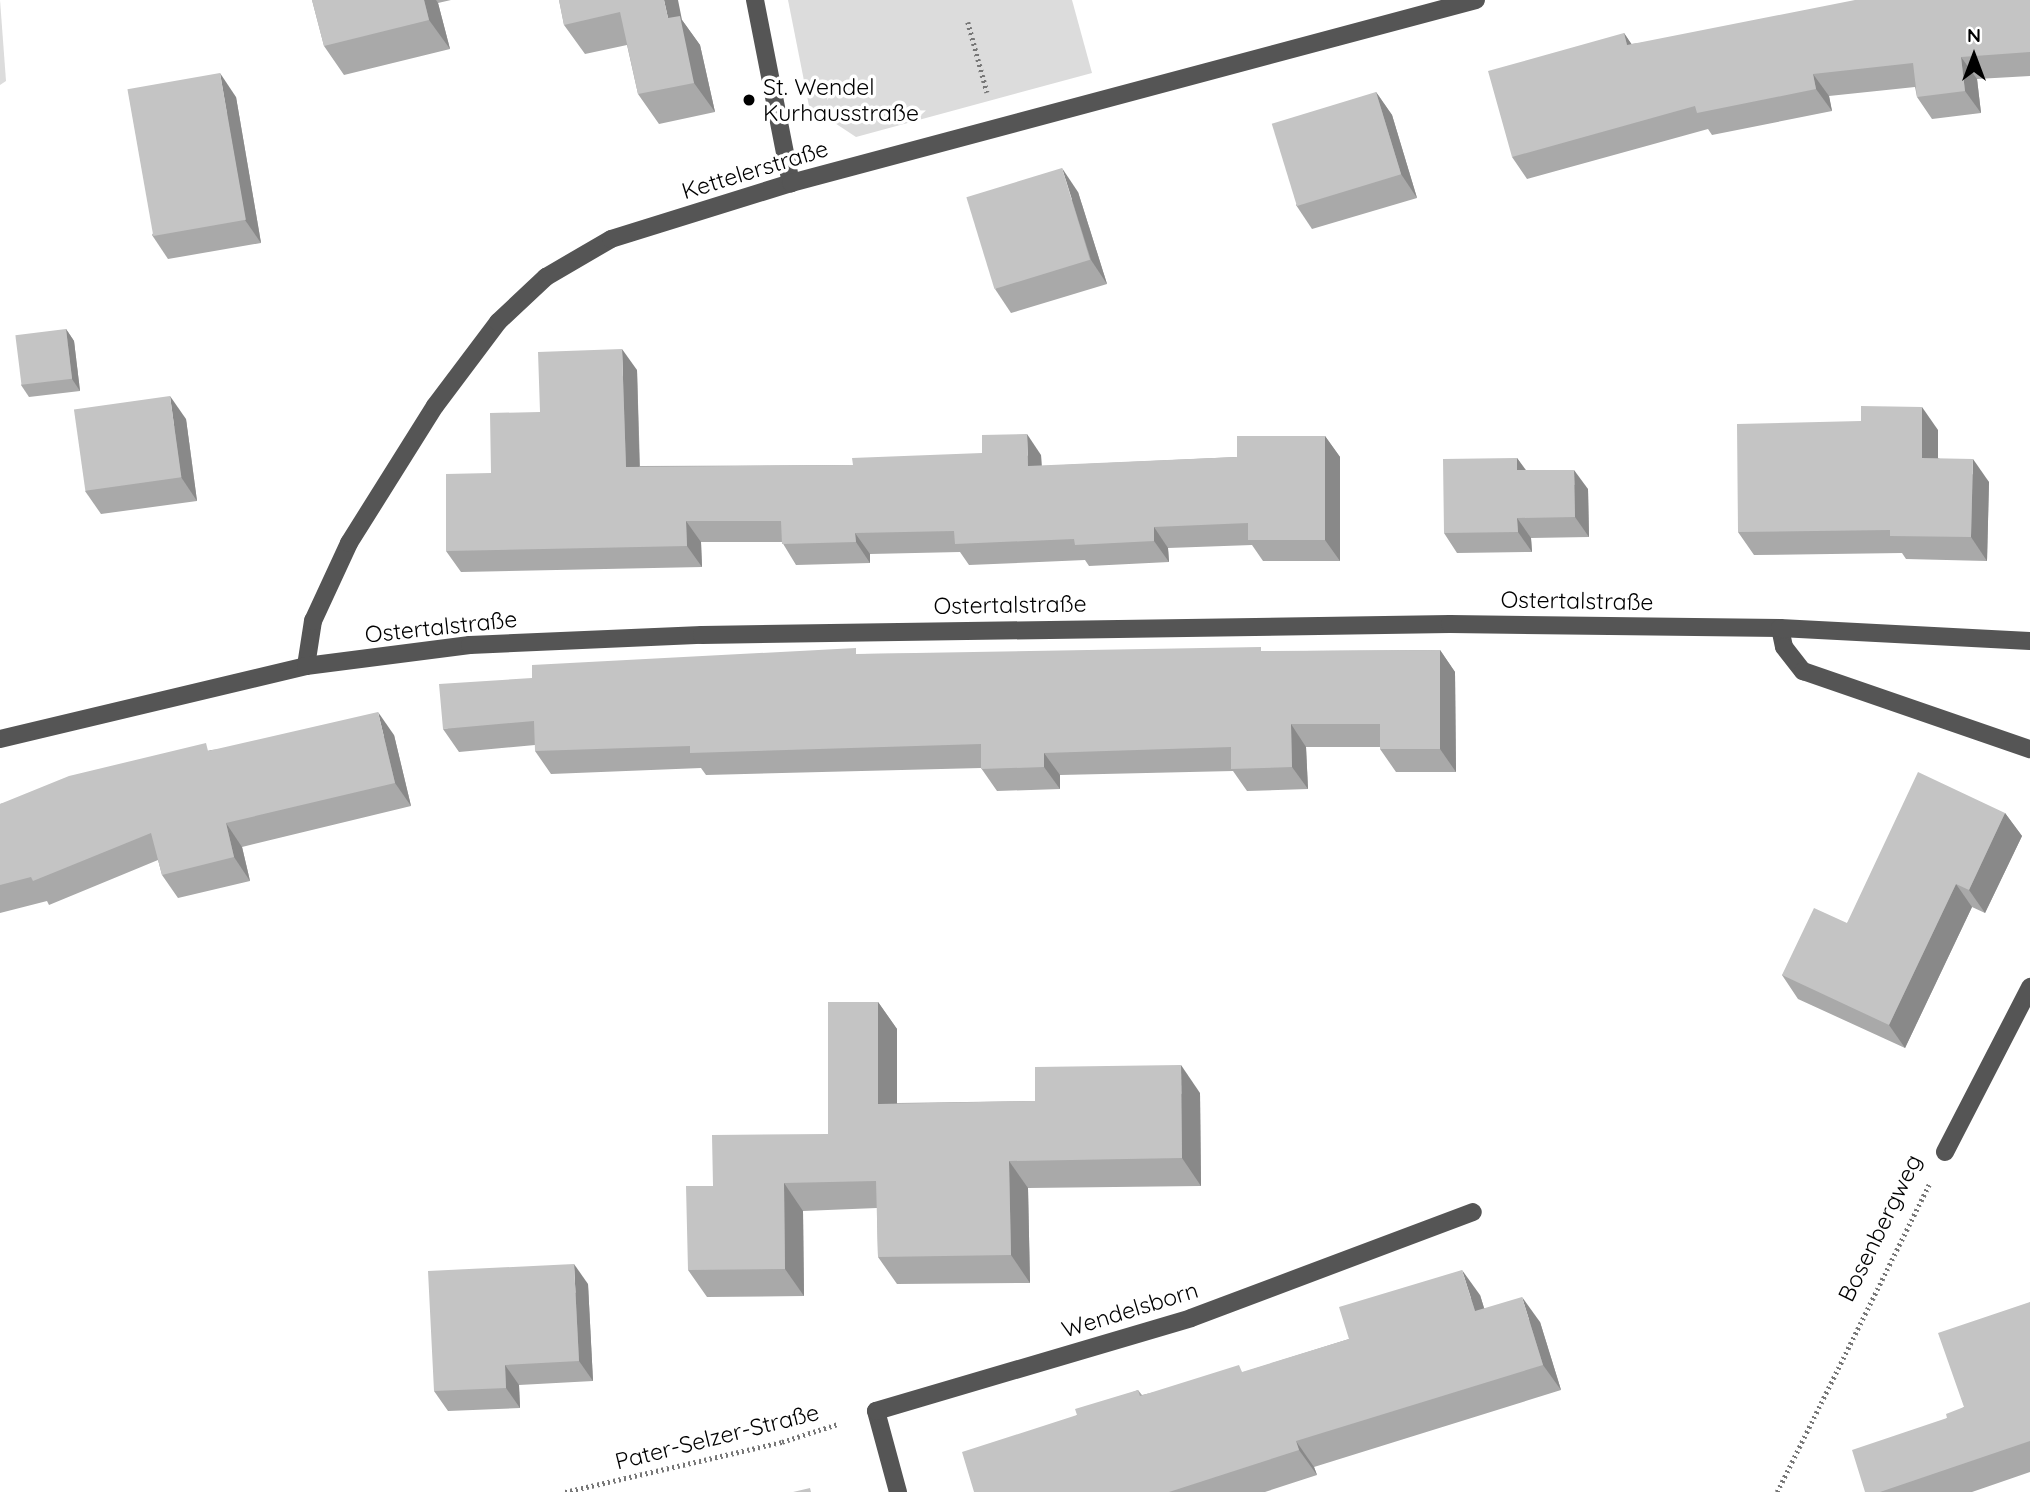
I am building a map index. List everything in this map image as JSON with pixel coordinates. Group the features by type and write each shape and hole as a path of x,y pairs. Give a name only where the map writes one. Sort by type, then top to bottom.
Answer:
{"street":[{"path":"755,0 791,183"},
{"name":"Kettelerstraße","path":"306,666 313,621 349,543 435,406 498,321 546,277 611,239 791,183 1476,0"},
{"name":"Ostertalstraße","path":"0,739 306,666 470,645 702,635 1450,624 1780,628 2030,641"},
{"path":"1780,628 1784,647 1803,671 2030,749"},
{"name":"Bosenbergweg","path":"1945,1152 2030,987"},
{"name":"Wendelsborn","path":"876,1411 1191,1318 1473,1212"},
{"path":"876,1411 898,1492"}],"path":[{"path":"968,22 988,96"},
{"name":"Bosenbergweg","path":"1777,1492 1945,1152"},
{"name":"Pater-Selzer-Straße","path":"565,1492 782,1442 876,1411"}],"shaded area":[{"path":"0,0 6,81 0,85"},
{"path":"788,0 1072,0 1092,73 856,137 809,106"}],"building":[{"path":"312,0 424,0 429,20 324,46"},
{"path":"559,0 664,0 668,18 680,16 694,83 638,94 620,12 564,25"},
{"path":"1855,0 2030,0 2030,52 1961,57 1965,91 1917,97 1913,63 1813,74 1816,89 1697,113 1695,106 1512,157 1488,71 1624,33 1627,45"},
{"path":"220,73 246,220 153,236 127,89"},
{"path":"1376,92 1401,174 1297,206 1272,124"},
{"path":"1062,168 1090,260 994,289 966,197"},
{"path":"66,329 72,379 21,385 15,335"},
{"path":"622,349 626,467 853,465 852,458 982,453 982,435 1027,434 1028,466 1237,457 1237,436 1325,436 1325,540 1248,540 1248,523 1154,527 1154,541 1075,545 1074,539 955,544 954,531 855,533 856,542 782,544 781,521 686,521 687,546 446,551 446,474 491,473 490,413 540,412 538,352"},
{"path":"170,396 181,477 85,491 74,409"},
{"path":"1861,406 1922,407 1922,458 1973,459 1971,537 1890,536 1890,530 1738,532 1737,424 1861,421"},
{"path":"1517,458 1517,470 1574,470 1575,517 1517,518 1518,532 1444,533 1443,459"},
{"path":"1261,647 1261,651 1440,650 1440,749 1380,749 1380,724 1291,724 1292,767 1231,769 1231,747 1044,753 1044,767 981,769 981,744 690,753 690,746 535,751 534,721 443,729 439,684 532,678 532,665 856,648 856,654"},
{"path":"378,712 395,783 226,823 234,857 162,875 151,833 33,881 31,877 0,885 0,804 69,776 206,743 208,751"},
{"path":"1918,772 2005,813 1969,890 1956,884 1889,1025 1782,975 1814,908 1847,923"},
{"path":"828,1002 878,1002 878,1104 1035,1101 1035,1067 1181,1065 1182,1158 1009,1161 1011,1255 878,1257 876,1181 784,1183 785,1269 688,1270 686,1186 713,1186 712,1135 828,1134"},
{"path":"574,1264 579,1361 505,1365 506,1388 434,1391 428,1271"},
{"path":"1462,1270 1475,1311 1522,1297 1543,1365 1296,1441 1299,1450 1169,1492 974,1492 962,1452 1077,1415 1075,1409 1138,1390 1140,1396 1239,1365 1242,1372 1349,1339 1339,1307"},
{"path":"2030,1302 2030,1441 1880,1492 1865,1492 1852,1450 1947,1418 1946,1414 1964,1407 1938,1333"},
{"path":"810,1488 811,1492 793,1492"}],"place":[{"name":"St. Wendel Kurhausstraße","path":"749,100"}]}
